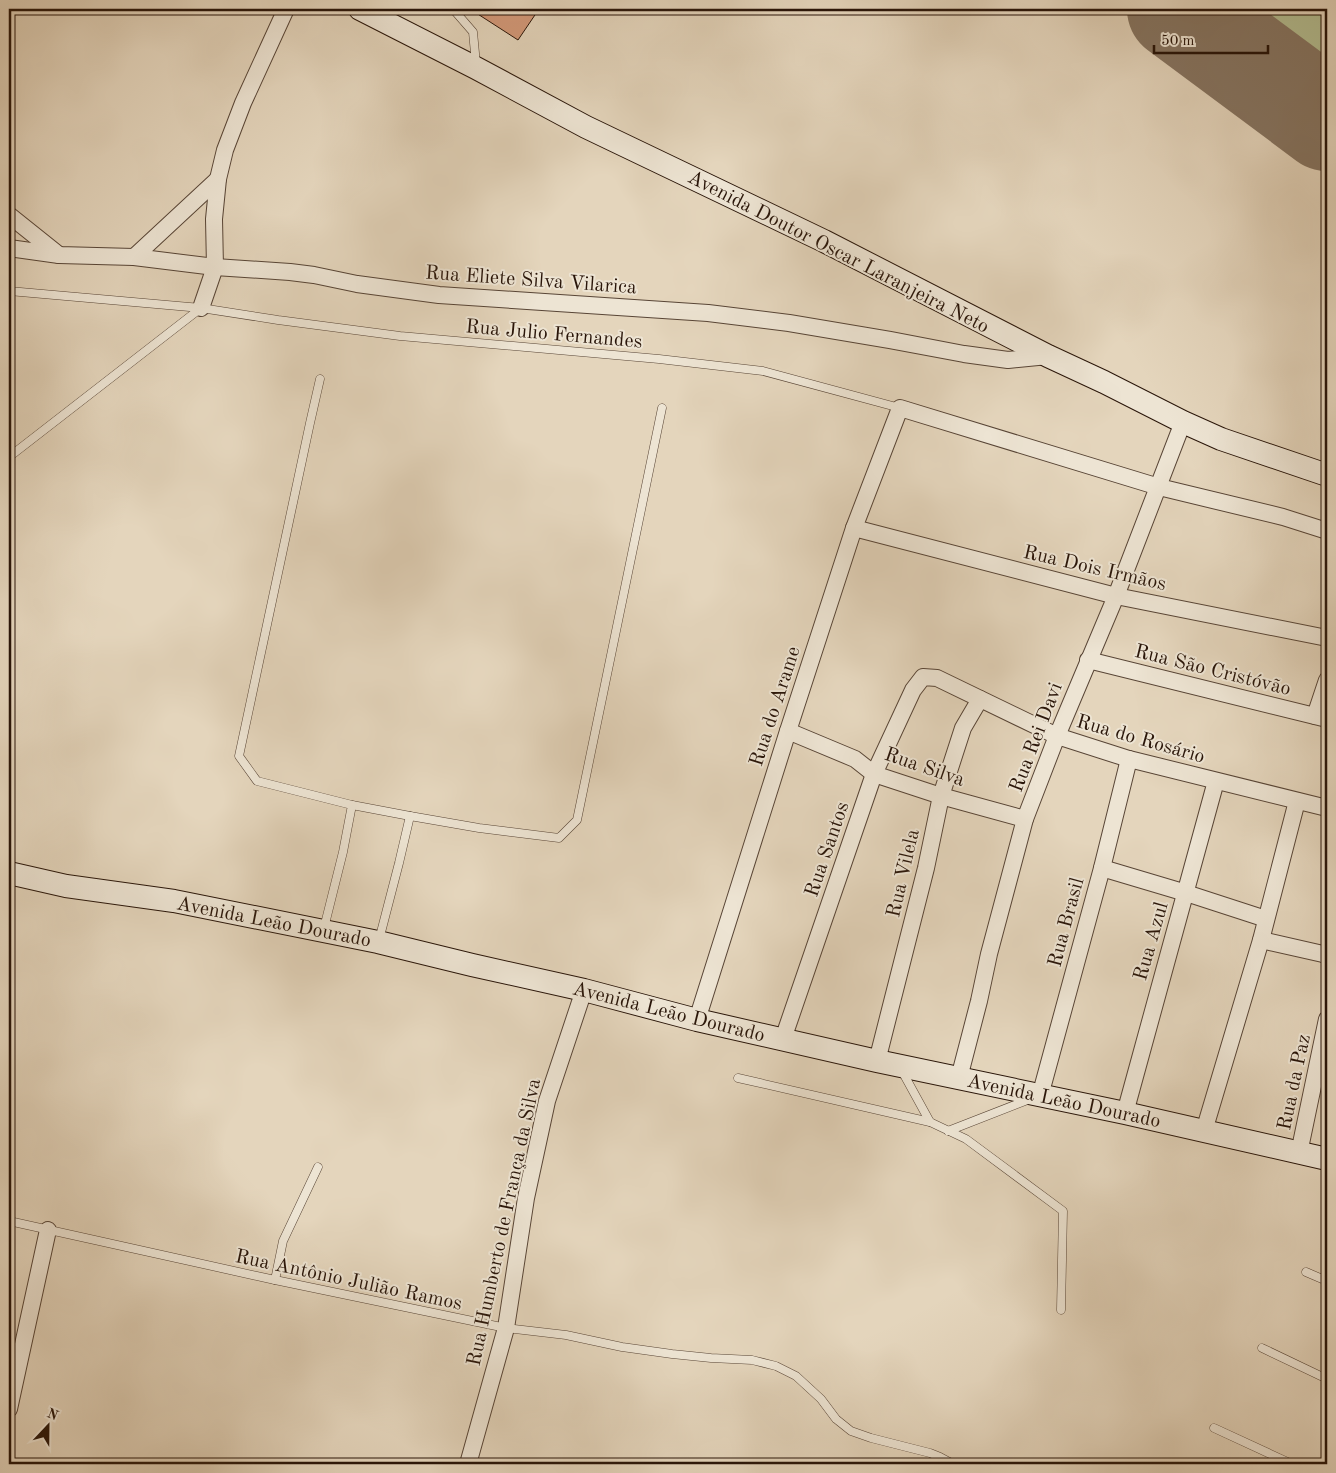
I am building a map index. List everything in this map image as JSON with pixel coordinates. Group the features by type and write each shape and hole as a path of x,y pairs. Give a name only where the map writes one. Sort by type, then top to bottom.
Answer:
{"main road":[{"name":"Avenida Doutor Oscar Laranjeira Neto","path":"360,9 586,127 824,241 1048,356 1183,422 1221,439 1327,475"},
{"name":"Avenida Leão Dourado","path":"9,873 66,886 174,901 324,930 584,990 697,1020 783,1040 1125,1113 1327,1159"}],"street":[{"path":"201,308 215,267 214,219 218,179 225,150 243,103 286,9"},
{"path":"134,256 218,179"},
{"path":"9,215 59,255"},
{"name":"Rua Eliete Silva Vilarica","path":"9,248 59,255 134,256 215,267 290,272 357,284 439,295 708,313 789,323 1008,360 1048,356"},
{"path":"900,408 1159,487 1283,517 1327,531"},
{"name":"Rua do Arame","path":"697,1020 854,528 900,408"},
{"name":"Rua Rei Davi","path":"959,1078 989,954 1026,819 1057,736 1116,596 1183,422"},
{"name":"Rua Dois Irmãos","path":"854,528 1116,596 1327,638"},
{"name":"Rua São Cristóvão","path":"1088,660 1321,718"},
{"name":"Rua do Rosário","path":"923,678 938,678 1057,736 1129,759 1327,808"},
{"name":"Rua Santos","path":"783,1040 874,774 913,690 923,678"},
{"path":"1321,718 1327,680"},
{"name":"Rua Vilela","path":"888,1063 941,796 963,728 980,699"},
{"name":"Rua Silva","path":"788,731 855,759 874,774 941,796 1026,819"},
{"name":"Rua Brasil","path":"1040,1096 1102,868 1129,759"},
{"name":"Rua Azul","path":"1125,1113 1216,781"},
{"path":"1204,1131 1261,940 1297,801"},
{"path":"1102,868 1266,919"},
{"path":"1261,940 1327,956"},
{"name":"Rua Humberto de França da Silva","path":"468,1464 506,1328 526,1198 547,1101 584,990"},
{"name":"Rua da Paz","path":"1300,1153 1325,1041 1327,1019"},
{"path":"9,1409 48,1230"}],"lane":[{"path":"453,9 473,32 476,68"},
{"name":"Rua Julio Fernandes","path":"9,291 201,308 400,336 659,359 763,371 900,408"},
{"path":"9,457 201,308"},
{"path":"320,379 239,756 257,781 352,805 410,816 479,828 559,838 578,820 662,408"},
{"path":"324,930 344,852 352,805"},
{"path":"378,942 410,816"},
{"path":"888,1063 930,1122"},
{"path":"738,1078 930,1122 966,1139 1063,1211 1061,1310"},
{"path":"948,1131 1040,1096"},
{"path":"275,1280 283,1241 318,1167"},
{"name":"Rua Antônio Julião Ramos","path":"9,1221 275,1280 506,1328 566,1335 672,1354 752,1360 776,1366 796,1376 820,1399 836,1419 851,1431 930,1453 953,1464"},
{"path":"1306,1272 1327,1281"},
{"path":"1262,1348 1327,1378"},
{"path":"1214,1428 1292,1464"}],"green space":[{"path":"1242,9 1327,9 1327,72"}],"building":[{"path":"470,9 539,9 518,40"}],"runway":[{"path":"1178,9 1327,120"}]}
